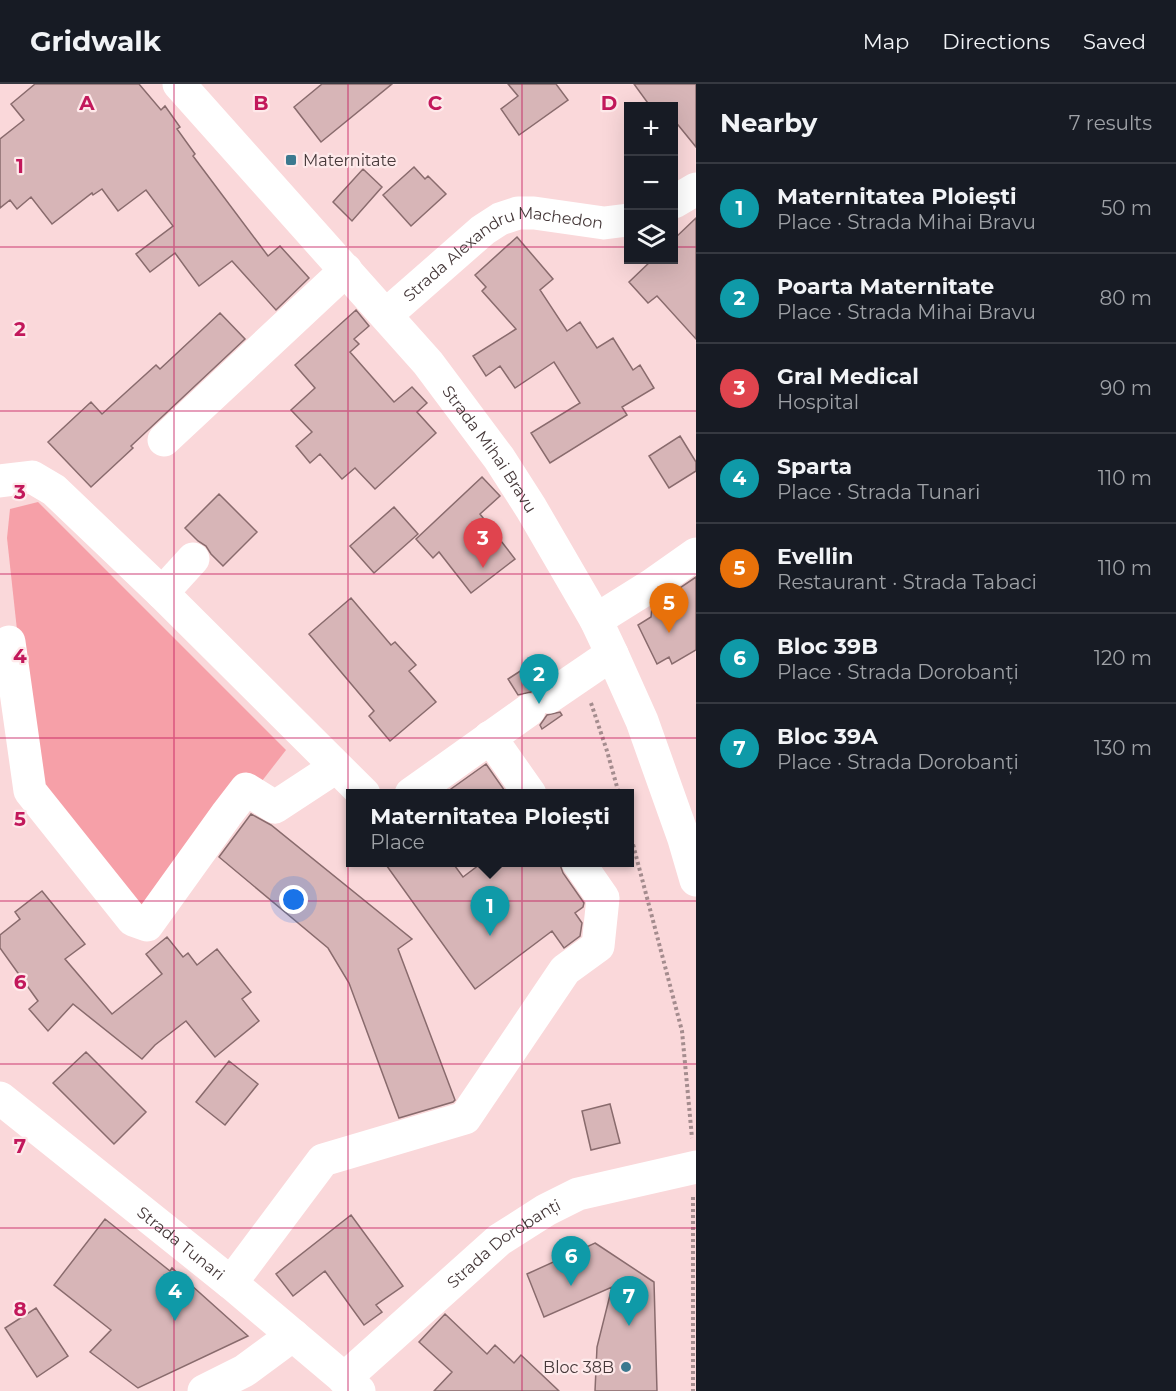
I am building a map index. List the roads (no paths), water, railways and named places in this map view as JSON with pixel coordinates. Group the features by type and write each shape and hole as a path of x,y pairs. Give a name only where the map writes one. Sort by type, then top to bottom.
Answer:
{"street":[{"name":"Strada Mihai Bravu","path":"179,84 428,363 500,458 596,620 612,654 642,721 696,880"},
{"path":"678,200 696,189"},
{"name":"Strada Alexandru Machedon","path":"386,315 483,230 500,219 518,213 534,213 604,223 624,220"},
{"path":"164,440 346,270"},
{"path":"0,481 32,477 54,490 359,789"},
{"path":"596,620 696,554"},
{"path":"162,594 193,559"},
{"path":"9,642 30,791 132,920 147,925 246,789 275,807 336,767"},
{"path":"418,789 490,736 612,654"},
{"path":"490,736 527,789"},
{"path":"231,1283 323,1160 465,1119 565,970 598,946 603,898 581,867"},
{"name":"Strada Tunari","path":"0,1098 231,1283 352,1385"},
{"name":"Strada Dorobanți","path":"352,1385 499,1240 546,1210 578,1194 695,1167"},
{"path":"204,1391 244,1371 293,1335"}],"place":[{"name":"Maternitate","path":"291,160"},
{"name":"Gral Medical","path":"483,568"},
{"name":"Evellin","path":"669,633"},
{"name":"Poarta Maternitate","path":"539,704"},
{"name":"Maternitatea Ploiești","path":"490,936"},
{"name":"Bloc 39B","path":"571,1286"},
{"name":"Sparta","path":"175,1321"},
{"name":"Bloc 39A","path":"629,1326"},
{"name":"Bloc 38B","path":"626,1367"}]}
